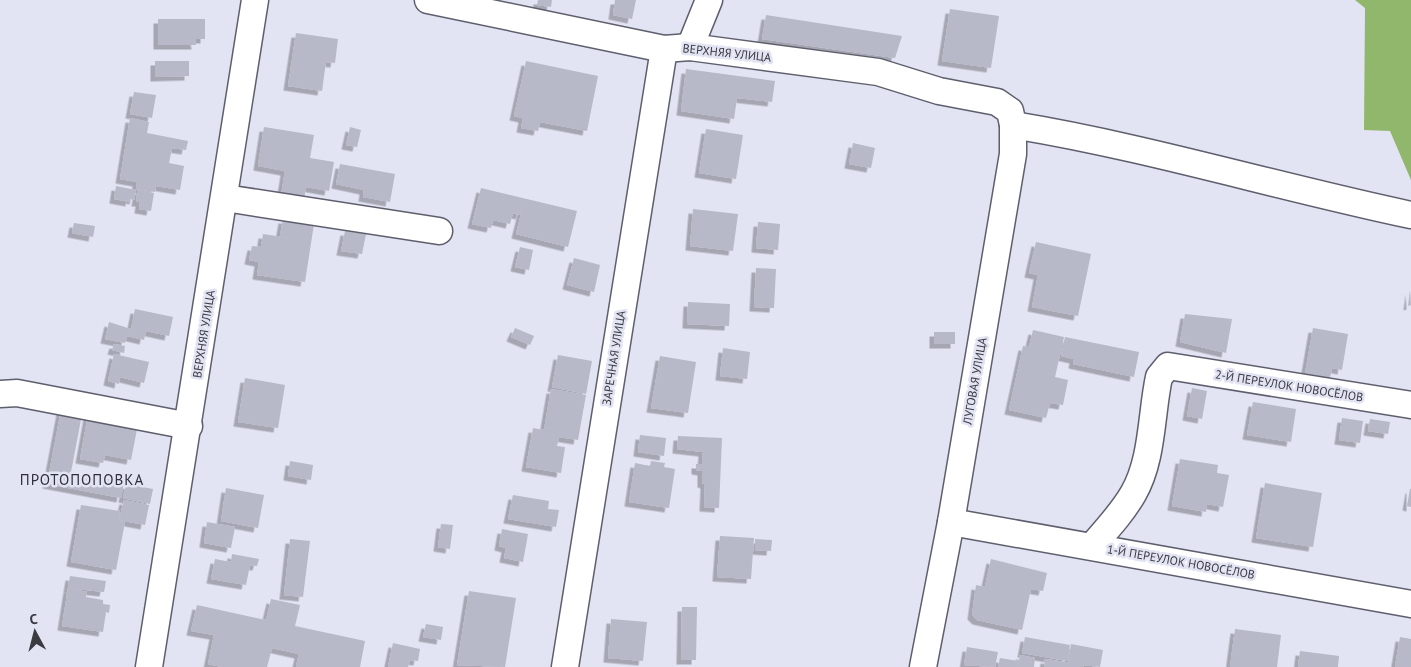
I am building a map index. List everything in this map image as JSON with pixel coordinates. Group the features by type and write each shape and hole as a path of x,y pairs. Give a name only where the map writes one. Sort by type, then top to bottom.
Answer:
{"street":[{"name":"ВЕРХНЯЯ УЛИЦА","path":"150,667 256,0"},
{"name":"ВЕРХНЯЯ УЛИЦА","path":"428,0 664,49 690,47 878,72 939,91 997,102 1010,111 1013,125"},
{"path":"690,47 709,0"},
{"name":"ЗАРЕЧНАЯ УЛИЦА","path":"565,667 664,49"},
{"path":"1013,125 1077,135 1321,196 1411,215"},
{"name":"ЛУГОВАЯ УЛИЦА","path":"923,667 951,522 1013,154 1013,125"},
{"path":"225,198 439,231"},
{"name":"2-Й ПЕРЕУЛОК НОВОСЁЛОВ","path":"1092,546 1118,517 1134,493 1145,465 1159,377 1168,366 1411,405"},
{"path":"0,394 17,393 189,426"},
{"name":"1-Й ПЕРЕУЛОК НОВОСЁЛОВ","path":"951,522 1411,604"}],"green space":[{"path":"1355,0 1411,0 1411,180 1390,131 1364,130 1365,8"}],"building":[{"path":"538,0 552,0 551,7 537,5"},
{"path":"615,0 636,0 632,19 613,15"},
{"path":"950,9 999,16 991,68 942,61"},
{"path":"766,15 902,36 895,58 762,39"},
{"path":"158,19 205,19 205,39 195,39 196,45 158,45"},
{"path":"296,33 338,39 335,63 326,62 322,91 288,86"},
{"path":"155,61 189,61 189,76 155,77"},
{"path":"526,61 598,76 587,131 540,122 538,131 521,128 523,118 514,116"},
{"path":"686,69 775,81 772,102 737,98 734,119 681,111"},
{"path":"134,92 156,95 152,118 130,114"},
{"path":"130,118 149,122 147,133 188,141 186,150 172,148 169,163 184,166 180,190 156,186 155,192 136,189 137,182 120,179"},
{"path":"264,127 314,135 310,158 334,162 329,191 306,187 304,199 281,196 285,171 258,166"},
{"path":"350,127 361,130 357,147 346,145"},
{"path":"706,129 743,135 736,179 699,173"},
{"path":"853,143 875,148 871,168 849,164"},
{"path":"340,164 395,174 390,202 363,197 364,190 336,184"},
{"path":"116,186 136,190 134,200 130,199 130,202 114,199"},
{"path":"481,188 577,211 568,247 516,234 524,202 520,215 513,213 510,224 493,220 491,228 472,224"},
{"path":"138,190 154,193 151,211 139,209 140,202 136,202"},
{"path":"693,209 738,214 733,251 690,246"},
{"path":"283,219 314,224 305,282 257,275 259,262 249,260 252,246 261,247 263,234 295,239 280,236"},
{"path":"758,222 780,224 778,250 756,248"},
{"path":"74,223 95,226 93,237 72,233"},
{"path":"345,231 366,234 362,254 341,251"},
{"path":"1036,242 1091,254 1078,316 1032,307 1038,275 1029,273"},
{"path":"520,247 533,250 529,270 515,267"},
{"path":"574,258 600,265 594,292 567,285"},
{"path":"756,268 776,269 774,308 754,307"},
{"path":"1410,290 1411,305 1408,306"},
{"path":"688,302 730,304 729,326 687,324"},
{"path":"135,309 173,317 169,336 146,331 144,340 127,336 125,343 105,339 109,322 131,329"},
{"path":"1185,314 1232,319 1226,353 1180,342"},
{"path":"515,328 534,336 530,345 511,337"},
{"path":"1313,328 1348,334 1342,370 1332,368 1330,378 1305,374"},
{"path":"1033,330 1064,337 1055,377 1068,380 1063,405 1050,403 1046,418 1009,410 1023,346 1029,347"},
{"path":"934,332 955,332 955,344 934,344"},
{"path":"1065,337 1139,352 1134,377 1073,364 1074,359 1061,356"},
{"path":"114,344 125,346 124,353 112,350"},
{"path":"723,348 750,352 747,379 720,376"},
{"path":"114,354 149,362 144,383 120,377 119,384 108,381"},
{"path":"558,355 592,361 586,394 552,387"},
{"path":"660,356 696,362 688,413 651,408"},
{"path":"245,378 285,385 278,428 238,422"},
{"path":"1192,388 1207,391 1202,419 1187,416"},
{"path":"551,389 586,395 578,440 559,437 557,446 565,447 561,473 526,467 533,428 544,430"},
{"path":"1253,402 1296,409 1291,442 1247,435"},
{"path":"61,410 82,414 71,472 124,482 121,498 47,484"},
{"path":"88,415 138,424 131,460 105,455 103,463 80,459"},
{"path":"1342,418 1363,421 1360,443 1339,440"},
{"path":"1370,419 1390,422 1388,434 1368,431"},
{"path":"640,435 666,438 664,456 638,452"},
{"path":"678,436 722,438 719,508 704,507 705,484 702,483 702,471 696,470 696,464 702,464 703,452 677,449"},
{"path":"1180,459 1218,465 1217,473 1229,475 1223,507 1207,504 1206,512 1172,506"},
{"path":"290,461 313,465 311,480 288,476"},
{"path":"651,461 665,463 664,467 675,469 669,508 629,502 635,463 650,466"},
{"path":"1265,483 1322,493 1313,547 1256,538"},
{"path":"126,484 153,489 150,504 123,498"},
{"path":"226,488 264,495 258,528 221,521"},
{"path":"1411,489 1411,507 1407,506"},
{"path":"513,495 549,501 548,509 559,510 556,527 508,519"},
{"path":"124,500 149,505 145,525 119,520"},
{"path":"81,505 120,511 118,521 125,522 116,570 71,562"},
{"path":"207,522 235,527 231,548 204,543"},
{"path":"441,524 453,525 450,549 438,547"},
{"path":"502,529 528,534 523,562 504,558 506,548 499,546"},
{"path":"720,536 754,538 751,579 717,577"},
{"path":"290,539 310,541 303,597 284,595"},
{"path":"755,539 772,540 771,551 755,550"},
{"path":"232,554 259,559 257,566 250,565 246,585 211,579 215,559 231,562"},
{"path":"991,559 1047,573 1043,591 1031,589 1022,630 977,620 972,615 976,585 985,587"},
{"path":"70,576 106,581 104,592 68,588"},
{"path":"68,588 87,592 86,597 103,600 103,604 110,605 109,613 106,612 103,632 62,626"},
{"path":"469,591 516,598 505,667 457,665"},
{"path":"271,599 300,605 295,626 365,641 360,667 296,667 299,654 272,648 267,667 222,667 208,664 214,635 191,631 197,605 266,620"},
{"path":"682,607 697,607 696,660 681,660"},
{"path":"611,619 647,622 643,661 608,658"},
{"path":"426,624 443,627 441,640 423,637"},
{"path":"1235,629 1281,635 1277,667 1230,667"},
{"path":"1025,637 1070,645 1067,661 1022,653"},
{"path":"1400,637 1411,639 1411,667 1395,667"},
{"path":"393,643 420,649 418,661 410,660 408,667 388,667"},
{"path":"1071,644 1103,650 1100,667 1084,665 1083,667 1044,667 1045,659 1078,664 1068,662"},
{"path":"967,647 998,652 995,667 964,665"},
{"path":"1300,651 1339,656 1338,667 1298,667"},
{"path":"1020,655 1035,658 1034,667 1018,667"},
{"path":"1000,658 1018,661 1017,667 998,667"}],"district":[{"name":"ПРОТОПОПОВКА","path":"82,480"}]}
